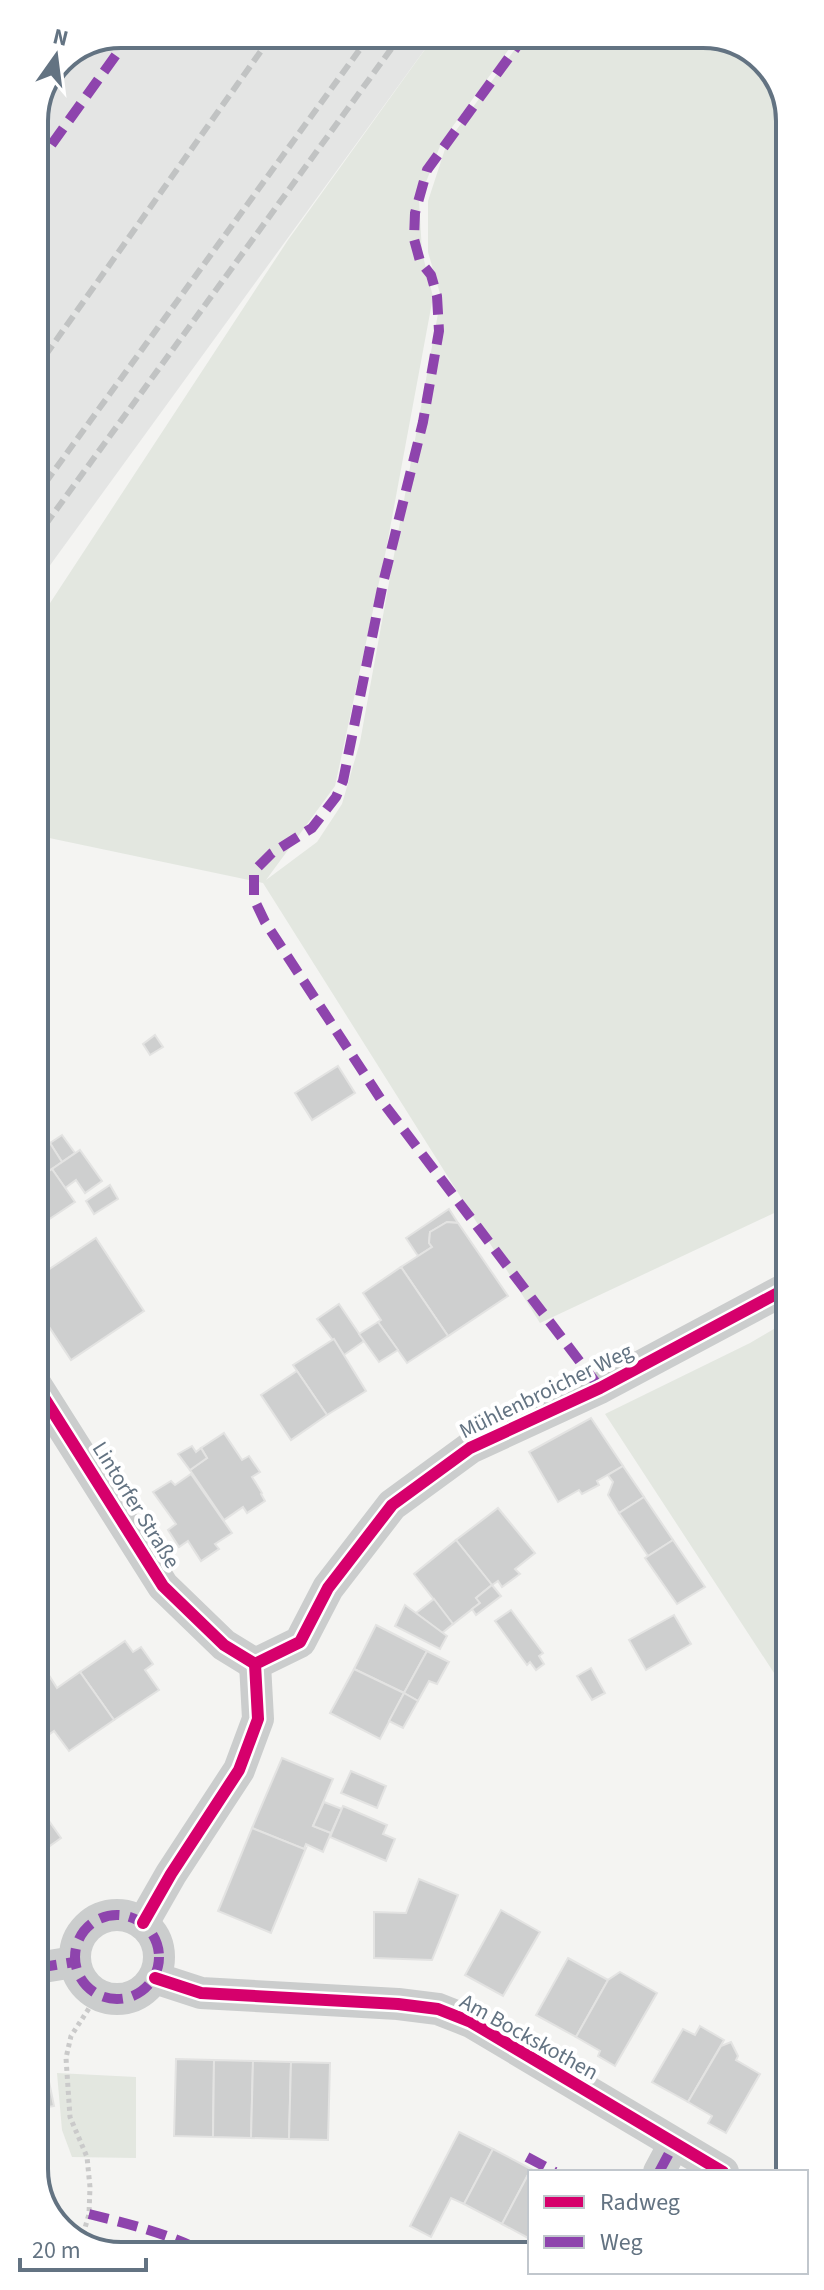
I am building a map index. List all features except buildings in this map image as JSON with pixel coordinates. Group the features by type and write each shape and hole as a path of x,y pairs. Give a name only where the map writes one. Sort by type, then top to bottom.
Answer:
{"street":[{"name":"Mühlenbroicher Weg","path":"255,1664 300,1642 328,1588 392,1505 470,1448 587,1394 776,1294"},
{"name":"Lintorfer Straße","path":"48,1404 163,1586 224,1645 255,1664"},
{"path":"143,1923 239,1770 258,1719 255,1664"},
{"path":"128,1916 143,1923 158,1944 159,1966 155,1978 145,1989 126,1999 112,2000 97,1996 78,1976 74,1962 81,1933 103,1917 128,1916"},
{"path":"48,1966 74,1962"},
{"name":"Am Bockskothen","path":"155,1978 201,1993 438,2009 471,2022 720,2170"},
{"path":"660,2170 674,2144"}],"path":[{"path":"84,2232 89,2214 87,2157 70,2117 66,2058 71,2036 97,1996"}],"shaded area":[{"path":"121,48 426,48 48,568 49,107 53,96 96,96 96,53"},
{"path":"426,48 510,48 442,141 419,200 422,252 433,297 386,550 335,786 266,880 317,842 342,804 360,742 441,297 428,252 428,201 447,143 516,48 717,49 748,63 764,80 774,102 776,1212 540,1323 263,883 48,838 48,606 288,240"},
{"path":"776,1328 776,1676 605,1414"},
{"path":"57,2073 136,2077 136,2158 72,2157 62,2130"}],"railway":[{"path":"48,352 263,48"},
{"path":"48,479 361,48"},
{"path":"48,521 392,48"}],"marked path":[{"path":"48,150 121,48"},
{"path":"516,48 427,170 415,213 414,239 420,261 431,275 437,296 439,331 423,422 383,583 343,781 336,797 312,828 272,853 254,871 254,899 265,922 384,1104 600,1388"},
{"path":"109,1915 125,1915 141,1922 152,1933 159,1957 156,1973 147,1987 125,1999 109,1999 93,1992 82,1981 75,1965 75,1949 82,1933 93,1922 109,1915"},
{"path":"48,1966 74,1962"},
{"path":"660,2170 674,2144"},
{"path":"527,2157 551,2170"},
{"path":"89,2214 181,2242"}],"cycle path":[{"path":"143,1923 239,1770 258,1719 255,1664 300,1642 328,1588 392,1505 470,1448 600,1388 776,1294"},
{"path":"48,1404 163,1586 224,1645 255,1664"},
{"path":"155,1978 201,1993 438,2009 471,2022 720,2170"}]}
